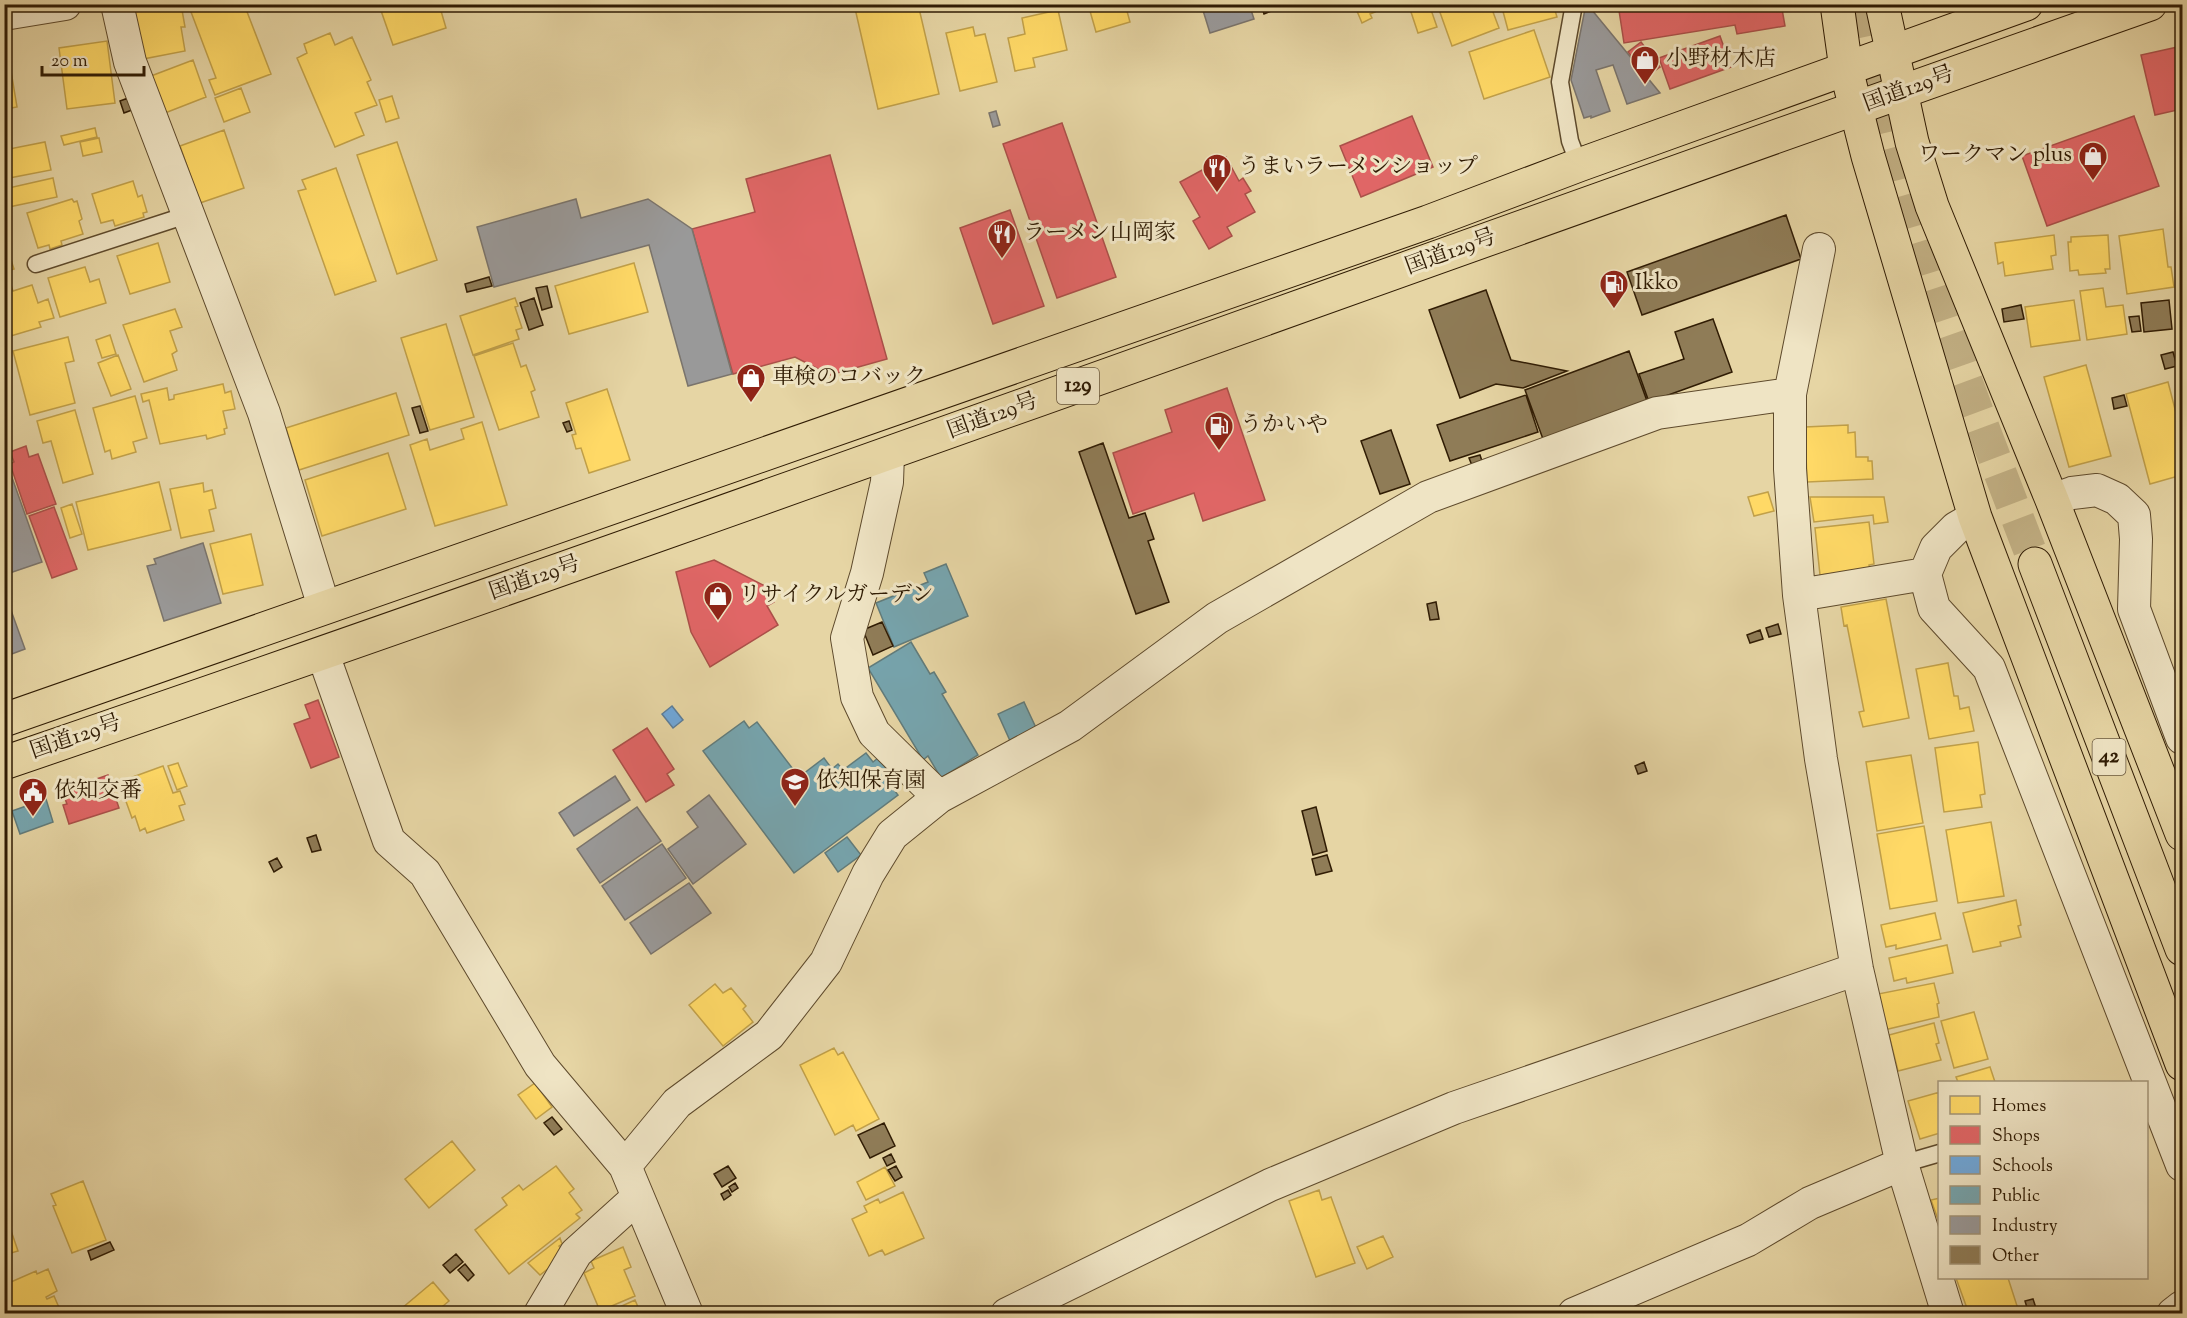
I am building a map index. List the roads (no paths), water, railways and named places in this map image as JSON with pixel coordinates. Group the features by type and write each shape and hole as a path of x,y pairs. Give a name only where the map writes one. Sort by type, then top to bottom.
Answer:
{"main road":[{"path":"1837,4 1846,69 1868,156 1975,517 2182,1064"},
{"path":"1882,4 1912,142 1932,206 2052,500 2182,834"},
{"name":"国道129号","path":"4,720 1416,226 2026,4"},
{"name":"国道129号","path":"4,763 323,654 2150,4"},
{"name":"42","path":"2036,564 2182,949"}],"street":[{"path":"117,4 130,62 264,413 324,608"},
{"path":"4,14 45,6"},
{"path":"1819,249 1790,394 1790,469 1799,595 1821,759 1857,969 1902,1164 1948,1314"},
{"path":"625,1166 676,1103 770,1035 826,962 868,874 892,835 939,797 1070,726 1217,618 1428,497 1657,413 1790,394"},
{"path":"888,454 886,482 867,573 847,638 857,697 873,733 939,797"},
{"path":"2052,500 2072,493 2097,490 2117,499 2134,515 2136,539 2134,609 2182,738"},
{"path":"1975,517 1956,528 1936,548 1925,574 1934,608 1989,668 2182,1165"},
{"path":"1799,595 1925,574"},
{"path":"323,654 389,841 425,873 540,1065 625,1166 687,1314"},
{"path":"1007,1314 1270,1185 1454,1108 1857,969"},
{"path":"1574,1314 1748,1240 1810,1203 1902,1164"},
{"path":"540,1314 576,1253 638,1197"},
{"path":"2173,1314 2182,1307"}],"lane":[{"path":"1574,4 1560,82 1570,141 1579,165"},
{"path":"36,264 187,215"},
{"path":"1902,1164 1938,1154"}],"tunnel":[{"path":"1861,4 1891,141 1926,265 1971,394 2035,564"}],"place":[{"name":"小野材木店","path":"1645,86"},
{"name":"ワークマン plus","path":"2093,182"},
{"name":"うまいラーメンショップ","path":"1217,194"},
{"name":"ラーメン山岡家","path":"1002,260"},
{"name":"Ikko","path":"1614,310"},
{"name":"車検のコバック","path":"751,404"},
{"name":"うかいや","path":"1219,452"},
{"name":"リサイクルガーデン","path":"718,622"},
{"name":"依知保育園","path":"795,808"},
{"name":"依知交番","path":"33,818"}]}
